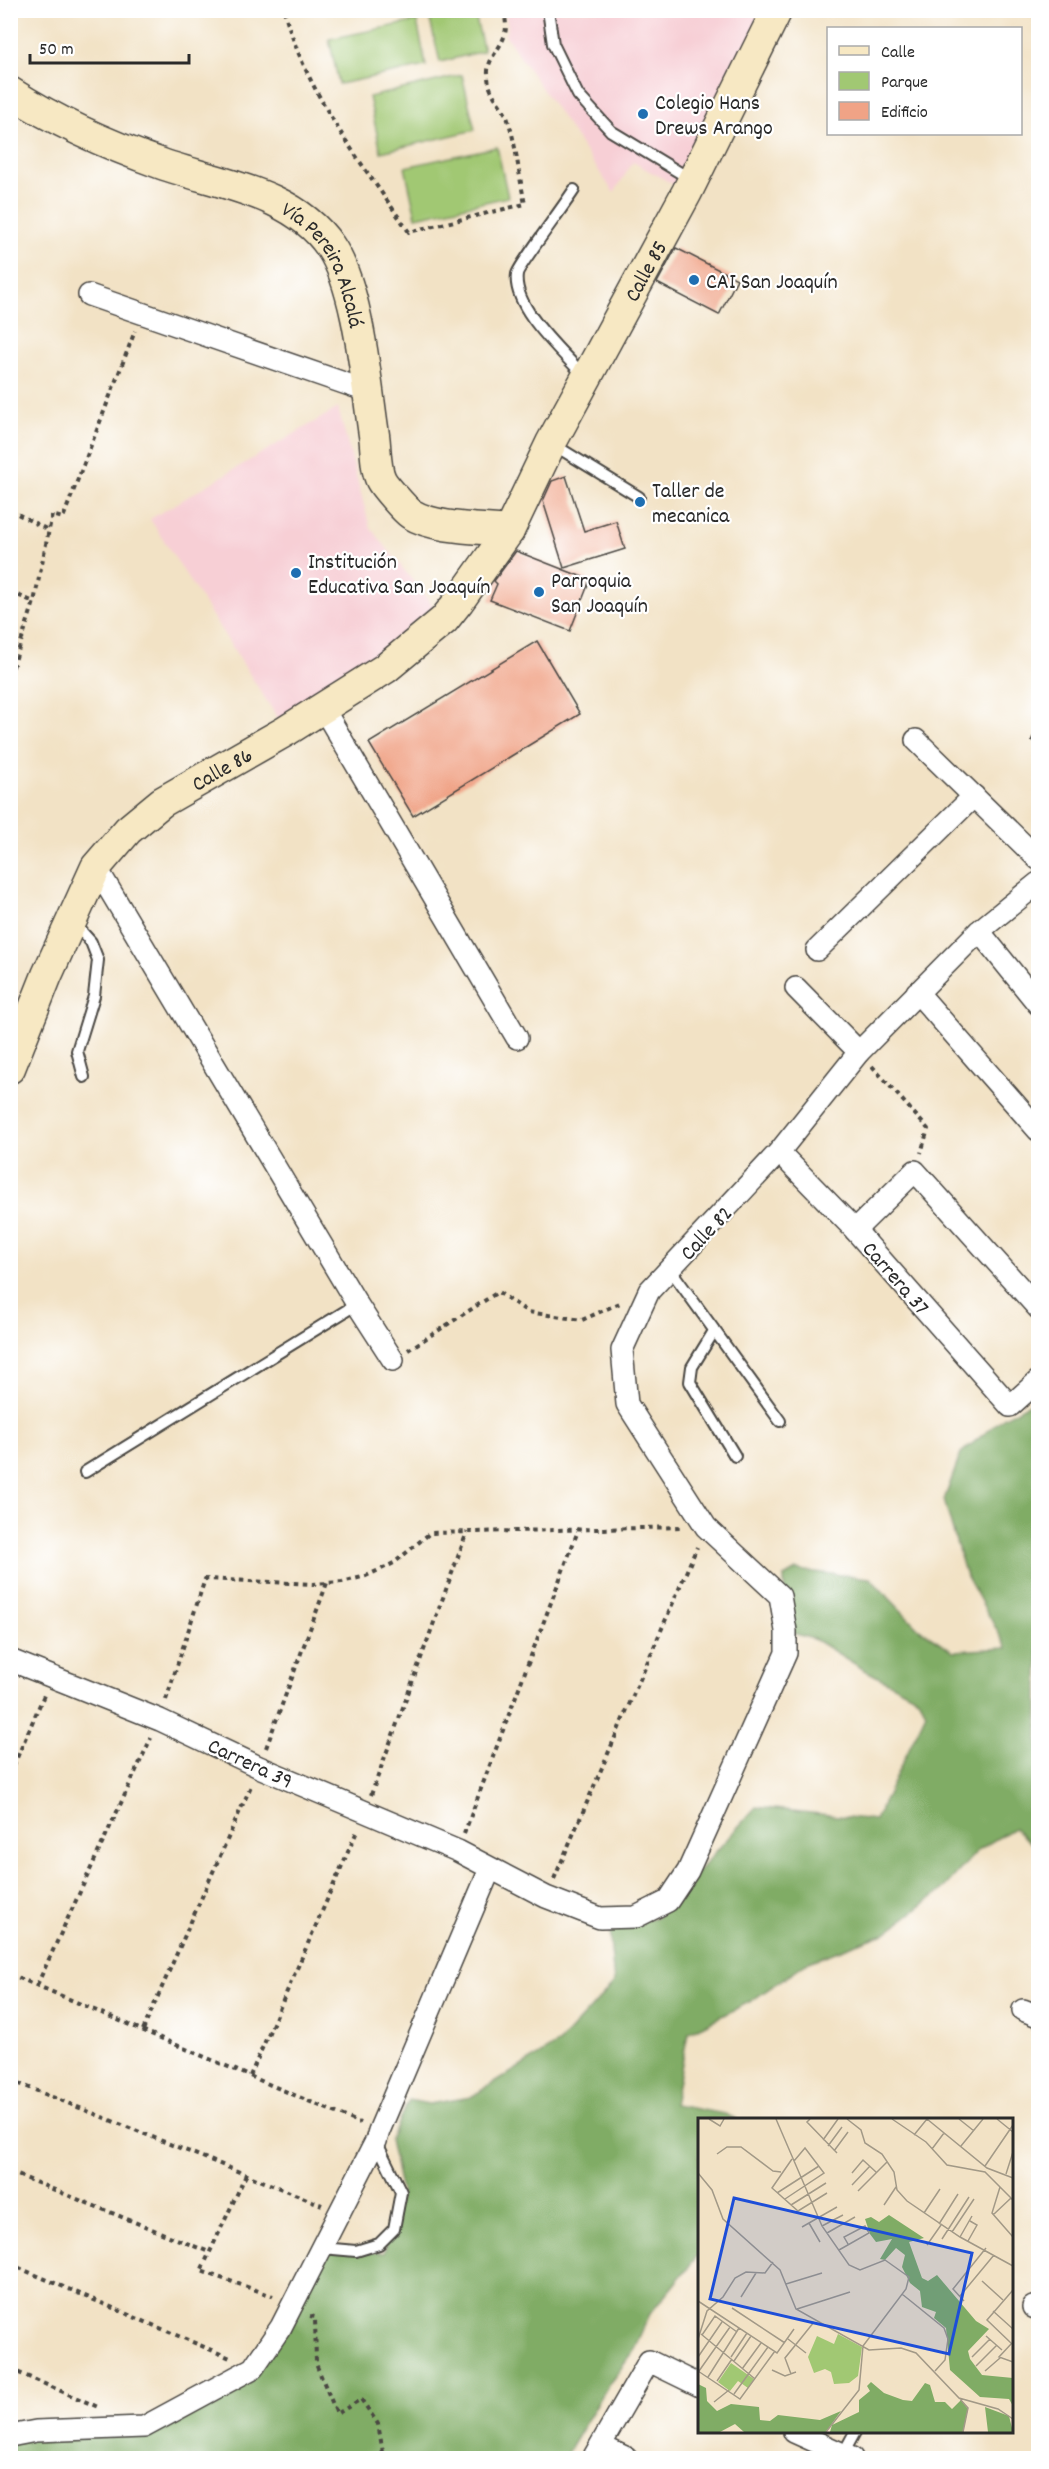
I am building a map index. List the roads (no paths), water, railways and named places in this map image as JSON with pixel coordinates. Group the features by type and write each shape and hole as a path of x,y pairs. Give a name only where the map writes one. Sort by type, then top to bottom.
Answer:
{"main road":[{"name":"Calle 85","path":"509,531 551,443 692,180 777,10"},
{"name":"Vía Pereira Alcalá","path":"10,92 46,115 93,137 163,164 268,197 314,226 331,247 348,285 381,480 411,513 435,523 509,531"},
{"name":"Calle 86","path":"10,1068 47,975 96,867 128,830 162,802 323,708 386,668 444,620 509,531"}],"street":[{"path":"89,296 367,391"},
{"path":"323,708 517,1038"},
{"path":"916,740 1038,859"},
{"path":"817,950 974,796"},
{"path":"96,867 357,1304 393,1360"},
{"name":"Calle 82","path":"546,1898 600,1918 636,1917 668,1901 688,1871 786,1653 786,1631 780,1596 706,1527 627,1404 622,1350 649,1291 779,1152 859,1052 979,931 1038,883"},
{"path":"979,931 1038,1004"},
{"path":"796,988 859,1052"},
{"path":"917,992 1038,1130"},
{"name":"Carrera 37","path":"779,1152 855,1230 1010,1406 1038,1381"},
{"path":"855,1230 915,1171 1038,1308"},
{"name":"Carrera 39","path":"10,1660 160,1720 259,1767 458,1851 546,1898"},
{"path":"10,2436 36,2431 144,2427 253,2368 281,2327 377,2136 490,1869"},
{"path":"627,2458 597,2452 649,2361 698,2386"},
{"path":"796,2433 845,2457"}],"lane":[{"path":"548,10 553,44 578,95 611,131 692,180"},
{"path":"574,190 517,273 519,293 526,310 586,378"},
{"path":"551,443 639,497"},
{"path":"72,920 91,942 98,960 94,996 77,1051 84,1077"},
{"path":"670,1269 780,1421"},
{"path":"84,1472 357,1304"},
{"path":"714,1331 692,1367 690,1382 735,1456"},
{"path":"322,2248 356,2251 379,2244 394,2229 401,2192 377,2136"},
{"path":"845,2457 855,2433"}],"place":[{"name":"Colegio Hans Drews Arango","path":"643,114"},
{"name":"CAI San Joaquín","path":"694,280"},
{"name":"Taller de mecanica","path":"640,502"},
{"name":"Institución Educativa San Joaquín","path":"296,573"},
{"name":"Parroquia San Joaquín","path":"539,592"}]}
